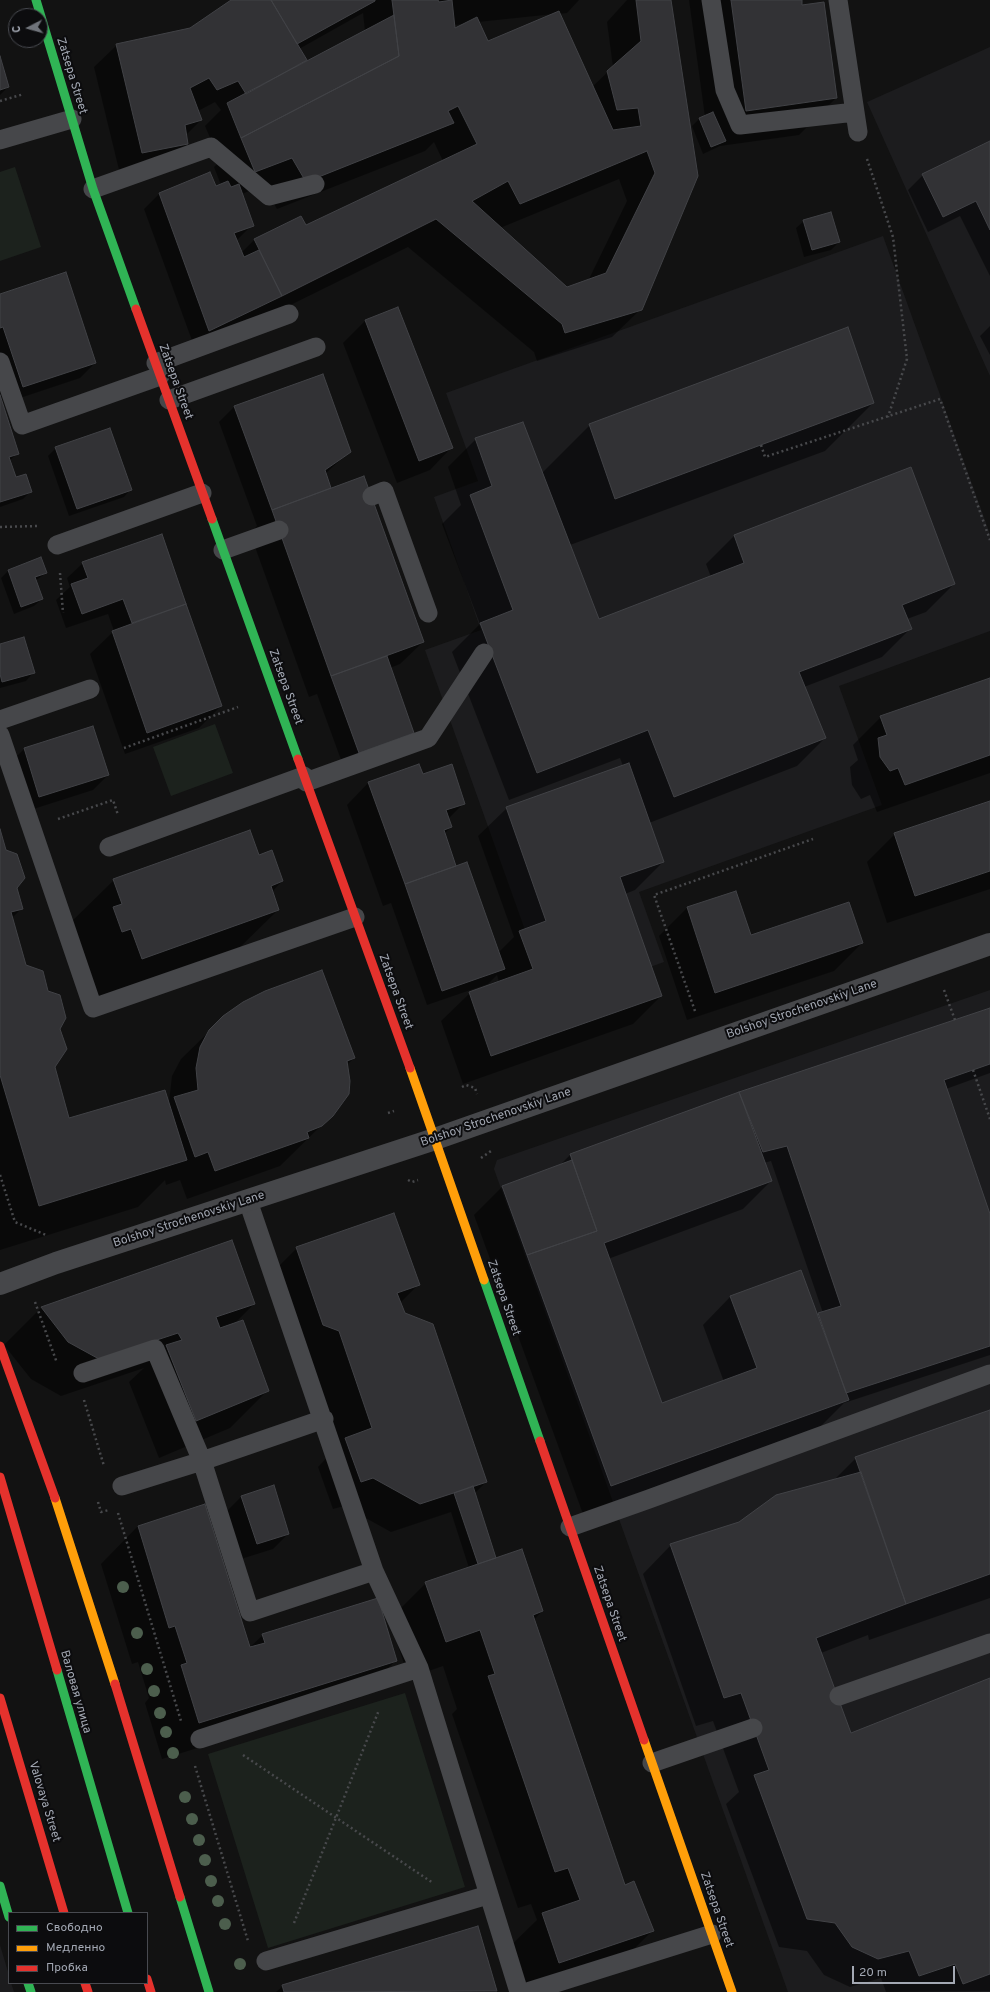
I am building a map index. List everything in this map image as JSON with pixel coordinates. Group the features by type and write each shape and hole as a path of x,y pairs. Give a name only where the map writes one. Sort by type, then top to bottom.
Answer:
{"street":[{"name":"Zatsepa Street","path":"36,0 93,188 435,1140 732,1992"},
{"name":"Bolshoy Strochenovskiy Lane","path":"0,1284 56,1263 435,1140 990,944"},
{"path":"0,1346 48,1477 68,1538 138,1758 209,1992"},
{"name":"Валовая улица","path":"0,1477 128,1912"},
{"name":"Valovaya Street","path":"0,1698 64,1912"},
{"path":"0,1886 8,1914"},
{"path":"148,1982 151,1992"}],"lane":[{"path":"711,0 725,90 740,125 855,112"},
{"path":"838,0 858,132"},
{"path":"0,140 72,119"},
{"path":"93,188 211,147 269,196 315,184"},
{"path":"0,362 22,425 158,370 289,314"},
{"path":"169,400 316,347"},
{"path":"372,496 384,491 428,614"},
{"path":"57,545 202,493"},
{"path":"223,550 279,530"},
{"path":"109,847 428,738 484,653"},
{"path":"0,720 90,689"},
{"path":"0,735 93,1008 355,917"},
{"path":"248,1201 324,1419 374,1571 419,1668 519,1992"},
{"path":"83,1373 155,1349 202,1461 250,1612 374,1571"},
{"path":"570,1526 649,1499 990,1374"},
{"path":"122,1486 202,1461 324,1419"},
{"path":"839,1696 990,1643"},
{"path":"206,1737 419,1668"},
{"path":"652,1763 753,1728"},
{"path":"273,1959 488,1895"},
{"path":"527,1992 712,1934"}],"path":[{"path":"0,101 24,94"},
{"path":"858,132 893,237 907,359 888,417"},
{"path":"761,445 765,457 940,399 990,540"},
{"path":"124,748 238,707"},
{"path":"32,829 113,800 127,840"},
{"path":"695,1011 654,895 813,839"},
{"path":"944,988 955,1020"},
{"path":"973,1070 990,1119"},
{"path":"462,1087 466,1085 475,1088 478,1096"},
{"path":"388,1113 394,1111"},
{"path":"0,1175 15,1222 48,1236"},
{"path":"40,1300 34,1303 58,1366"},
{"path":"83,1398 104,1467"},
{"path":"116,1508 183,1728"},
{"path":"273,1959 336,1818 392,1677"},
{"path":"206,1737 336,1818 463,1903"},
{"path":"192,1758 248,1942"}],"shaded area":[{"path":"990,47 990,376 867,102"},
{"path":"15,167 41,247 0,261 0,172"},
{"path":"883,236 990,534 990,631 839,686 882,805 639,892 664,962 551,1003 425,650 481,630 434,497 478,481 446,393"},
{"path":"215,724 233,773 171,796 153,747"},
{"path":"990,990 990,1992 788,1992 494,1169 497,1160"},
{"path":"405,1693 465,1887 268,1948 208,1754"},
{"path":"0,1945 8,1972 8,1984 11,1984 14,1992 0,1992"}],"building":[{"path":"231,0 271,0 307,60 246,94 238,81 217,90 209,78 190,88 202,120 185,125 188,144 142,153 116,44 190,28"},
{"path":"271,0 375,0 375,1 297,44"},
{"path":"392,0 438,0 439,2 452,0 455,28 477,17 488,41 559,11 613,130 641,126 638,108 617,110 607,71 641,41 636,0 671,0 698,176 642,310 565,333 562,324 436,219 282,296 254,239 301,216 306,225 477,144 458,106 448,111 454,123 306,182 292,158 255,172 241,138 399,56","holes":["647,151 655,173 606,273 567,287 472,201 508,181 520,204"]},
{"path":"731,0 802,0 802,5 824,2 837,98 746,111"},
{"path":"394,15 399,56 241,138 227,103"},
{"path":"0,56 9,87 0,90"},
{"path":"713,112 726,141 711,147 699,118"},
{"path":"990,141 990,230 976,201 943,217 922,174"},
{"path":"210,172 216,186 228,181 231,187 239,184 254,226 234,233 244,257 259,250 282,296 209,331 159,193"},
{"path":"831,212 840,242 812,250 803,220"},
{"path":"66,272 96,363 23,387 3,327 0,328 0,294"},
{"path":"398,307 453,448 419,461 365,320"},
{"path":"848,327 874,403 615,499 589,424"},
{"path":"323,374 351,452 325,470 331,488 272,510 234,406"},
{"path":"0,395 19,454 9,457 16,477 26,474 32,492 0,502"},
{"path":"523,422 599,619 744,563 734,535 911,467 955,584 902,605 912,629 799,672 826,738 674,797 648,730 537,773 480,623 513,610 470,495 492,486 475,438"},
{"path":"110,428 132,490 77,509 55,447"},
{"path":"364,476 424,642 331,676 272,510"},
{"path":"162,534 186,604 132,623 123,599 82,614 71,584 88,578 82,562"},
{"path":"41,557 47,573 35,577 43,599 21,607 8,570"},
{"path":"186,604 222,706 147,733 112,631"},
{"path":"24,637 35,673 2,682 0,674 0,644"},
{"path":"387,656 414,733 359,753 331,676"},
{"path":"990,678 990,755 905,785 898,768 890,771 880,757 878,738 887,735 880,716"},
{"path":"93,726 109,775 39,797 24,748"},
{"path":"629,763 664,862 620,877 662,996 491,1056 469,992 533,969 519,931 546,921 506,807"},
{"path":"419,764 423,774 452,764 465,804 446,810 452,827 444,830 456,866 405,884 368,782"},
{"path":"990,801 990,871 915,896 894,833"},
{"path":"0,829 6,850 17,854 25,878 17,888 23,909 11,912 26,965 43,971 48,991 60,995 66,1018 60,1029 67,1049 55,1067 69,1118 165,1090 187,1160 39,1206 0,1075"},
{"path":"250,830 259,855 272,850 283,881 271,886 279,910 142,959 131,929 122,932 113,907 122,904 113,879"},
{"path":"467,862 505,969 442,991 405,884"},
{"path":"736,891 751,935 849,902 863,943 715,993 687,907"},
{"path":"322,970 355,1058 347,1061 350,1081 349,1094 333,1116 322,1126 307,1132 309,1138 215,1171 208,1152 195,1157 174,1097 198,1090 196,1068 200,1047 209,1030 223,1016 243,1002 265,991"},
{"path":"990,1008 990,1064 944,1080 990,1214 990,1346 846,1393 818,1313 841,1306 787,1146 763,1152 739,1092"},
{"path":"739,1092 772,1181 604,1243 662,1403 757,1368 730,1296 801,1270 849,1400 611,1486 527,1255 597,1231 570,1154"},
{"path":"572,1160 597,1231 527,1255 502,1186"},
{"path":"394,1213 420,1285 397,1293 405,1313 433,1324 487,1482 420,1504 373,1478 361,1482 345,1438 372,1428 339,1331 323,1325 296,1247"},
{"path":"232,1240 255,1304 216,1317 220,1328 243,1320 269,1391 196,1421 166,1345 182,1340 178,1333 99,1359 68,1342 41,1307"},
{"path":"990,1410 990,1574 906,1604 855,1457"},
{"path":"861,1472 906,1604 816,1638 851,1733 990,1678 990,1974 963,1984 955,1964 919,1976 909,1951 878,1959 852,1947 835,1923 807,1919 754,1775 769,1770 741,1693 724,1698 670,1544 739,1522 776,1495"},
{"path":"274,1485 289,1534 257,1544 241,1496"},
{"path":"473,1486 496,1558 478,1564 454,1493"},
{"path":"205,1504 250,1647 265,1643 262,1634 378,1598 397,1661 199,1723 181,1665 187,1663 175,1626 169,1628 138,1526"},
{"path":"522,1549 543,1611 533,1615 625,1885 634,1881 654,1931 559,1963 542,1913 580,1900 568,1868 555,1872 488,1676 495,1674 480,1630 446,1642 425,1582"},
{"path":"478,1926 497,1991 284,1992 282,1985"}],"traffic: fast":[{"path":"36,0 93,189 136,309"},
{"path":"212,519 298,759"},
{"path":"484,1280 540,1441"},
{"path":"57,1670 128,1912"},
{"path":"0,1886 8,1914"},
{"path":"180,1897 209,1992"},
{"path":"28,1984 31,1992"}],"traffic: slow":[{"path":"410,1068 484,1280"},
{"path":"55,1498 115,1684"},
{"path":"644,1740 732,1992"}],"traffic: jam":[{"path":"136,309 212,519"},
{"path":"298,759 410,1068"},
{"path":"0,1346 55,1498"},
{"path":"540,1441 644,1740"},
{"path":"0,1477 57,1670"},
{"path":"115,1684 180,1897"},
{"path":"0,1698 64,1912"},
{"path":"148,1982 151,1992"},
{"path":"85,1984 88,1992"}]}
